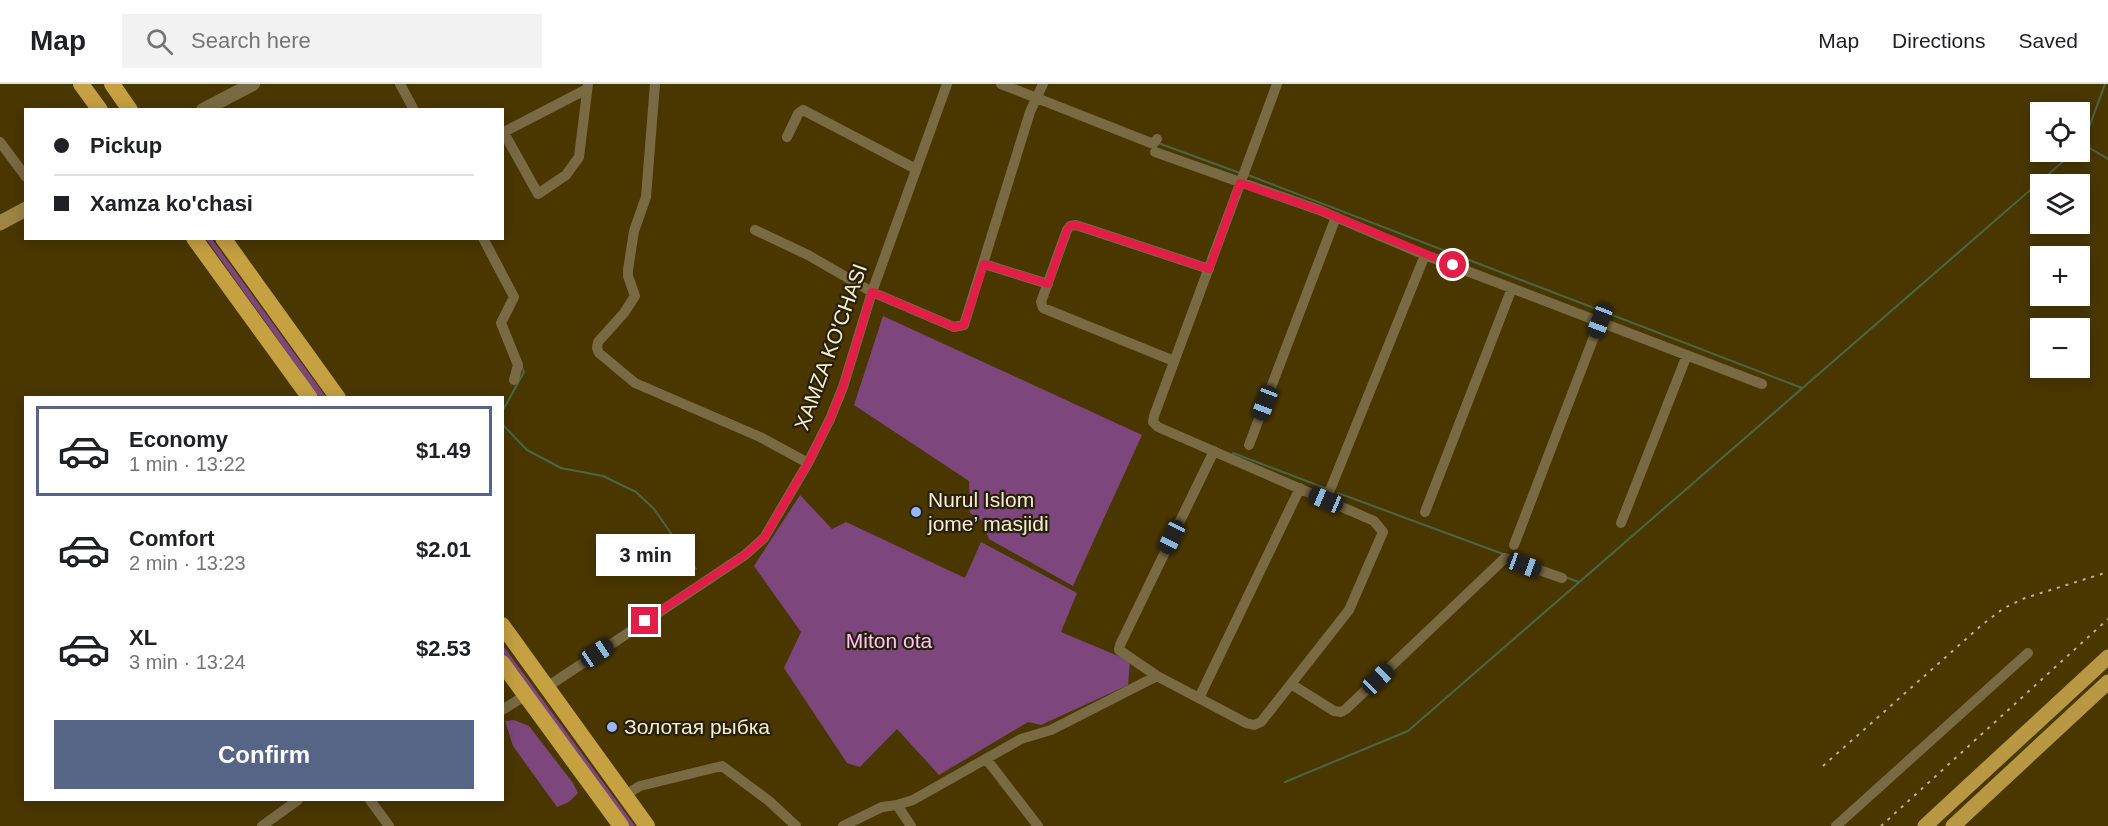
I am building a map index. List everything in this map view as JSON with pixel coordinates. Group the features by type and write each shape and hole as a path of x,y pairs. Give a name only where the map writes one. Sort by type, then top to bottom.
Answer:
{"highway":[{"path":"81,84 99,108"},
{"path":"112,84 129,108"},
{"path":"195,240 309,396"},
{"path":"225,240 337,396"},
{"path":"504,629 647,826"},
{"path":"504,666 621,826"}],"main road":[{"path":"0,213 24,201"},
{"path":"0,223 24,210"},
{"path":"1925,826 2108,657"},
{"path":"1953,826 2108,682"}],"street":[{"path":"207,108 253,84"},
{"path":"401,84 413,108"},
{"path":"655,84 646,197 634,231 628,270 635,296 624,313 598,342 599,353 635,383 760,437 808,463"},
{"name":"XAMZA KO'CHASI","path":"547,687 745,555 764,538 808,463 843,387 872,292 947,84"},
{"path":"1001,84 1151,143 1157,139"},
{"path":"754,230 808,255 872,292 954,327 964,325 1030,112 1043,84"},
{"path":"1214,451 1119,650 1157,676 1246,723 1254,725 1261,722 1349,610 1383,532 1374,521 1300,488 1214,451 1158,427 1153,422 1277,84"},
{"path":"504,135 538,194 566,175 579,157 587,86"},
{"path":"504,132 587,86"},
{"path":"787,137 798,114 803,110 916,169"},
{"path":"0,142 24,174"},
{"path":"1155,152 1336,217 1425,255 1762,384"},
{"path":"1249,445 1336,217"},
{"path":"1174,361 1043,308 1041,302 1067,230 1070,226 1076,225 1209,269"},
{"path":"484,240 513,297 501,323 518,365 514,380"},
{"path":"1326,500 1425,255"},
{"path":"984,264 1048,284"},
{"path":"1425,512 1512,288"},
{"path":"1514,545 1600,321"},
{"path":"1622,523 1688,355"},
{"path":"1199,698 1300,488"},
{"path":"1290,684 1334,711 1341,712 1505,558 1562,578"},
{"path":"1836,826 2028,653"},
{"path":"843,826 882,807 913,800 1021,740 1051,730 1157,676"},
{"path":"504,709 526,695"},
{"path":"987,760 1038,826"},
{"path":"625,795 640,786 722,766 769,801 796,826"},
{"path":"262,826 297,801"},
{"path":"371,801 389,826"},
{"path":"897,805 911,826"}],"green space":[{"path":"207,240 213,240 325,396 318,396"},
{"path":"883,316 1142,435 1073,586 989,539 982,521 970,513 969,481 854,405"},
{"name":"Miton ota","path":"800,495 832,529 846,522 965,578 981,542 1077,593 1061,632 1130,661 1128,685 1041,725 1028,722 939,775 897,729 860,767 847,763 784,668 801,632 754,566"},
{"path":"504,647 635,826 628,826 504,655"},
{"path":"514,720 529,726 573,783 578,793 569,802 557,807 513,746 505,721"}],"waterway":[{"path":"2090,125 2105,84"},
{"path":"1158,143 1240,173"},
{"path":"2090,148 2108,159"},
{"path":"1285,782 1408,731 2062,162"},
{"path":"1248,175 1802,388"},
{"path":"504,408 524,372 522,367"},
{"path":"504,426 527,450 561,468 603,476 636,492 654,509 696,569"},
{"path":"1233,453 1325,488"},
{"path":"1338,493 1503,554"},
{"path":"1565,577 1579,582"}],"railway":[{"path":"1823,766 2004,608 2025,598 2108,572"},
{"path":"1881,826 2108,619"}],"place":[{"name":"Nurul Islom jome’ masjidi","path":"916,512"},
{"name":"Золотая рыбка","path":"612,727"}],"route":[{"path":"645,621 745,555 764,538 808,463 830,419 843,387 872,292 954,327 959,327 964,325 984,264 1048,284 1067,230 1070,226 1076,225 1209,269 1240,183 1319,210 1453,265"}]}
